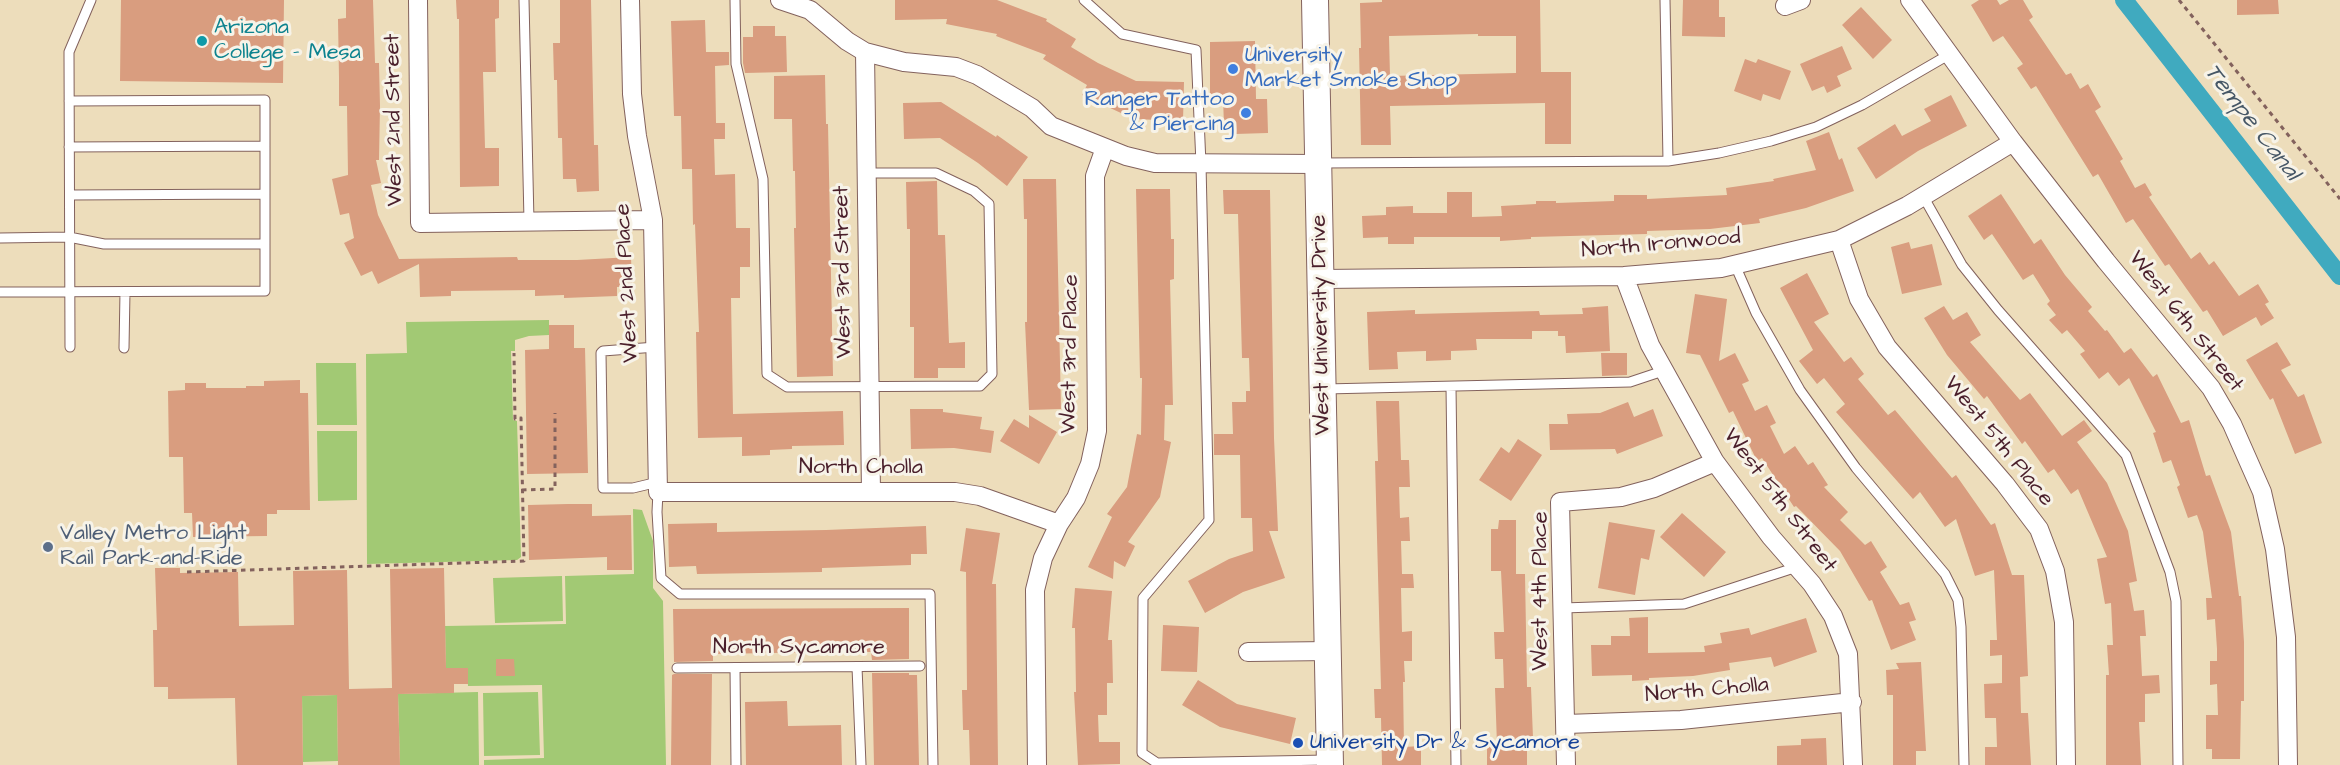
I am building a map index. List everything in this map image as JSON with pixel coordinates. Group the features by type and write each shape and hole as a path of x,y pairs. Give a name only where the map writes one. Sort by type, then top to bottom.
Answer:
{"main road":[{"name":"West University Drive","path":"1315,0 1330,763"}],"street":[{"name":"West 2nd Street","path":"418,0 420,223 653,220"},
{"name":"West 2nd Place","path":"630,0 632,93 637,136 653,220 658,487"},
{"path":"780,0 810,10 846,41 866,52 904,62 956,67 977,75 1032,108 1052,126 1126,156 1155,163 1318,164"},
{"name":"West 6th Street","path":"1910,0 2013,142 2106,261 2211,388 2244,451 2262,492 2282,593 2286,637 2288,765"},
{"name":"West 3rd Street","path":"866,52 871,492"},
{"name":"North Ironwood","path":"1321,279 1624,276 1721,268 1839,240 1923,196 2013,142"},
{"name":"West 3rd Place","path":"1037,765 1035,590 1043,558 1059,524 1076,498 1090,464 1097,430 1095,176 1105,148"},
{"name":"West 5th Place","path":"1839,240 1859,299 1887,346 2005,484 2039,530 2055,571 2064,622 2066,765"},
{"name":"West 5th Street","path":"1624,276 1650,345 1715,462 1833,616 1848,654 1852,702 1853,765"},
{"name":"West 4th Place","path":"1566,765 1560,502 1621,497 1654,488 1715,462"},
{"name":"North Cholla","path":"658,487 955,492 980,496 1059,524"},
{"path":"1248,652 1329,651"},
{"name":"North Cholla","path":"1566,724 1681,720 1852,702"}],"lane":[{"path":"70,347 69,52 92,0"},
{"path":"524,0 529,221"},
{"path":"735,0 736,64 764,179 767,374 787,387 980,386 992,374 989,204 974,191 936,173 867,173"},
{"path":"1084,0 1122,34 1196,50 1201,164 1209,520 1143,598 1142,753 1157,763 1330,763"},
{"path":"1665,0 1668,161"},
{"path":"1318,164 1668,161 1719,153 1771,141 1815,127 1862,105 1950,54"},
{"path":"0,292 265,291 265,100 69,101"},
{"path":"69,147 265,146"},
{"path":"70,195 265,194"},
{"path":"1923,196 1962,265 1998,310 2126,454 2170,572 2176,601 2178,765"},
{"path":"0,238 69,237 104,244 265,244"},
{"path":"1735,265 1756,313 1800,390 1856,468 1945,574 1958,600 1961,627 1964,765"},
{"path":"124,348 126,292"},
{"path":"656,347 601,353 603,488 658,487 657,512 661,578 680,594 930,594 933,765"},
{"path":"1323,390 1630,382 1663,371"},
{"path":"1451,387 1456,765"},
{"path":"1563,608 1684,604 1797,567"},
{"name":"North Sycamore","path":"677,668 920,666"},
{"path":"857,667 861,765"},
{"path":"735,668 736,765"}],"path":[{"path":"2179,0 2340,199"},
{"path":"187,572 524,561 520,418 515,419 514,353"},
{"path":"522,490 555,489 555,413"}],"green space":[{"path":"549,320 549,335 529,336 515,340 515,351 511,351 513,420 517,421 521,557 517,560 367,564 366,354 407,353 406,322"},
{"path":"316,363 356,363 357,425 317,425"},
{"path":"317,431 357,431 357,500 318,501"},
{"path":"633,509 642,510 653,541 653,588 663,601 666,765 484,765 484,760 544,758 542,685 468,686 467,668 446,669 445,626 566,624 565,576 634,574"},
{"path":"562,576 563,621 495,623 493,578"},
{"path":"478,692 479,765 400,765 398,694"},
{"path":"538,692 540,755 484,756 483,693"},
{"path":"337,695 338,761 303,762 302,696"}],"building":[{"name":"Arizona College - Mesa","path":"121,0 284,0 283,83 120,81"},
{"path":"346,0 373,0 375,63 379,63 380,106 379,160 376,160 381,183 371,185 378,215 399,259 517,257 518,260 577,260 631,257 632,286 617,287 617,296 564,298 564,295 535,296 535,290 451,291 451,296 420,297 419,264 378,284 372,271 361,276 344,243 354,238 349,213 340,215 332,179 348,175 347,106 339,106 338,19 346,18"},
{"path":"456,0 499,0 499,18 495,19 496,72 483,72 485,148 499,148 499,186 460,187 459,19 457,19"},
{"path":"560,0 591,0 594,145 598,145 599,191 577,192 576,179 563,179 562,138 558,138 557,80 554,80 553,43 560,43"},
{"path":"895,0 997,0 1047,19 1046,21 1076,39 1071,47 1136,81 1184,82 1183,121 1134,119 1082,95 1087,85 1043,59 1046,55 996,36 997,34 946,24 947,19 895,20"},
{"path":"1382,0 1540,0 1541,72 1571,72 1571,144 1545,144 1545,103 1390,106 1391,145 1361,145 1360,3 1382,2","holes":["1478,34 1478,36 1516,36 1516,73 1390,76 1389,36"]},
{"path":"1683,0 1719,0 1719,17 1725,17 1725,37 1682,36"},
{"path":"1979,0 1997,0 2000,5 2009,0 2023,0 2033,17 2029,20 2066,75 2071,73 2080,89 2088,84 2101,107 2095,111 2123,159 2120,161 2135,188 2145,183 2152,195 2149,197 2191,259 2200,252 2209,265 2214,261 2239,296 2258,284 2269,302 2265,304 2274,318 2261,326 2256,317 2223,336 2207,310 2203,312 2169,264 2165,266 2133,219 2126,223 2098,174 2093,177 2036,86 2031,89 2017,68 2023,64 2003,36 1993,42 1971,5"},
{"path":"2237,0 2278,0 2279,14 2237,15"},
{"path":"1861,7 1892,40 1873,59 1842,25"},
{"path":"705,20 706,52 729,52 729,65 715,66 716,123 725,123 725,139 714,139 715,175 735,174 736,228 750,228 750,267 740,267 740,298 731,298 733,414 843,411 844,445 792,446 792,449 770,450 770,455 742,456 742,437 698,438 696,332 699,332 692,169 682,169 681,116 674,116 671,21"},
{"path":"753,26 775,26 775,36 786,36 787,72 745,73 743,37 753,37"},
{"name":"University Market Smoke Shop","path":"1255,41 1256,99 1267,99 1268,133 1235,134 1235,126 1224,127 1223,96 1210,96 1210,42"},
{"path":"1842,46 1852,69 1837,76 1841,86 1827,93 1824,86 1812,91 1800,64"},
{"path":"1745,59 1756,63 1758,59 1791,71 1780,100 1763,94 1761,101 1734,91"},
{"path":"825,75 833,376 797,377 795,171 793,171 792,119 774,119 774,76"},
{"path":"1951,95 1967,126 1918,151 1876,179 1857,148 1895,124 1902,136 1931,121 1924,109"},
{"path":"941,102 996,137 997,135 1028,157 1007,186 978,163 940,138 904,139 903,103"},
{"path":"1829,132 1839,160 1842,158 1854,191 1806,208 1759,219 1760,223 1710,229 1647,231 1647,234 1531,237 1531,239 1500,241 1500,237 1414,237 1414,244 1388,244 1388,237 1363,238 1362,216 1386,215 1386,207 1413,206 1413,213 1447,213 1447,192 1472,192 1472,217 1502,216 1501,206 1536,204 1536,201 1556,201 1556,203 1614,201 1614,195 1647,195 1647,199 1727,195 1726,188 1774,181 1773,179 1816,170 1806,141"},
{"path":"1023,179 1056,179 1061,409 1029,410 1025,322 1027,322 1027,219 1024,219"},
{"path":"937,181 938,235 945,235 949,343 965,342 965,368 938,368 938,378 914,378 914,327 910,327 910,229 907,229 906,182"},
{"path":"1136,189 1170,189 1171,239 1174,239 1174,279 1170,280 1173,405 1165,405 1164,440 1171,442 1160,497 1128,542 1135,546 1125,567 1114,561 1113,579 1088,567 1112,517 1107,514 1127,487 1137,434 1141,435 1142,378 1140,378"},
{"path":"1223,190 1270,190 1274,438 1278,531 1269,531 1285,578 1243,592 1205,613 1188,581 1229,559 1253,551 1252,518 1241,518 1240,455 1214,455 1214,434 1233,434 1232,402 1246,402 1246,391 1250,391 1249,358 1242,358 1238,214 1224,214"},
{"path":"2001,194 2034,244 2041,239 2065,275 2092,307 2088,311 2105,331 2107,330 2124,353 2131,348 2153,377 2157,374 2181,423 2189,420 2206,476 2210,475 2231,532 2239,596 2241,596 2244,701 2241,701 2240,759 2212,759 2212,749 2206,749 2206,715 2218,715 2217,684 2210,685 2210,661 2217,661 2217,649 2215,619 2207,620 2206,598 2212,598 2203,532 2197,515 2188,518 2177,487 2180,485 2171,460 2163,463 2153,433 2156,432 2129,378 2119,386 2108,372 2099,379 2080,354 2085,351 2067,330 2062,334 2049,320 2056,315 2047,304 2050,301 2033,274 2023,280 1992,234 1984,240 1968,216"},
{"path":"1909,242 1911,249 1932,244 1942,285 1902,294 1891,247"},
{"path":"1807,273 1829,314 1814,322 1844,362 1851,357 1864,374 1858,379 1888,415 1895,410 1952,478 1956,475 1991,525 1995,523 2012,575 2024,575 2028,676 2020,677 2021,713 2028,713 2031,765 1985,765 1985,747 1997,747 1996,718 1985,718 1984,684 2002,683 2002,655 1990,656 1990,640 1997,640 1994,570 1975,576 1956,519 1945,527 1920,492 1913,499 1836,412 1845,404 1824,378 1817,384 1799,361 1813,350 1780,288"},
{"path":"1695,294 1727,299 1719,361 1735,353 1749,381 1742,384 1755,411 1767,405 1776,423 1770,426 1784,454 1795,446 1808,465 1813,462 1828,485 1824,487 1848,512 1840,520 1865,545 1871,541 1887,567 1880,572 1900,605 1909,602 1916,620 1909,622 1916,640 1891,650 1872,600 1869,601 1840,551 1796,506 1794,507 1762,458 1757,461 1733,411 1729,413 1700,355 1686,353"},
{"path":"1608,306 1610,351 1566,353 1565,336 1558,336 1558,331 1532,331 1532,339 1476,339 1477,350 1451,351 1451,360 1426,361 1426,351 1397,352 1398,369 1369,370 1367,312 1415,310 1415,314 1539,311 1540,315 1583,314 1582,308"},
{"path":"1944,306 1953,320 1967,312 1981,335 1970,342 2020,400 2030,393 2062,436 2084,420 2092,431 2077,442 2107,483 2128,531 2137,581 2129,583 2134,611 2144,610 2146,636 2140,636 2142,676 2159,675 2160,693 2145,694 2145,722 2139,722 2141,765 2106,765 2106,675 2109,675 2107,645 2113,645 2111,603 2105,604 2097,559 2107,557 2078,489 2071,494 2054,469 2048,473 2025,441 2022,444 1987,396 1984,399 1947,355 1924,318"},
{"path":"549,325 574,325 574,348 585,348 588,473 527,474 525,350 549,349"},
{"path":"2277,342 2291,365 2281,370 2298,397 2304,394 2322,443 2295,454 2273,398 2270,400 2246,360"},
{"path":"1601,353 1627,353 1627,375 1602,376"},
{"path":"300,380 300,393 308,393 310,510 277,510 277,514 267,514 267,536 193,537 192,513 184,513 183,457 169,457 168,391 185,390 185,383 206,383 206,388 246,388 246,386 264,386 264,381"},
{"path":"1376,401 1399,401 1401,460 1409,460 1410,487 1399,487 1400,518 1409,517 1410,541 1401,541 1402,574 1413,574 1414,588 1401,588 1402,632 1412,631 1412,661 1404,661 1404,747 1421,746 1421,765 1382,765 1381,718 1375,718 1374,689 1381,689 1375,461 1378,461"},
{"path":"1628,402 1634,417 1653,409 1663,436 1617,454 1615,449 1550,450 1549,424 1568,424 1567,414 1600,413"},
{"path":"910,409 943,409 943,412 982,417 980,429 994,431 991,453 954,448 911,449"},
{"path":"1029,415 1057,432 1039,464 1000,441 1014,419 1029,428"},
{"path":"1518,439 1542,455 1511,501 1479,480 1501,447 1509,453"},
{"path":"592,504 592,516 631,515 632,570 607,570 607,557 529,560 528,505"},
{"path":"1682,513 1726,552 1704,577 1660,537"},
{"path":"1499,520 1516,520 1516,574 1525,574 1527,687 1531,687 1533,738 1527,739 1527,765 1487,765 1487,746 1497,745 1495,688 1504,688 1503,659 1495,659 1494,632 1504,632 1501,571 1491,571 1491,529 1498,529"},
{"path":"1609,522 1655,530 1649,560 1641,558 1635,595 1598,588"},
{"path":"717,523 717,532 926,526 927,554 911,554 911,565 822,568 822,572 697,574 696,566 669,567 668,524"},
{"path":"966,528 1000,533 992,584 996,584 998,765 970,765 969,730 963,730 962,690 967,690 966,572 960,571"},
{"path":"155,568 180,568 180,573 238,572 239,626 294,625 293,571 347,570 349,689 392,688 390,569 444,568 446,668 468,668 468,684 454,684 454,693 398,694 400,765 338,765 337,695 302,696 303,765 237,765 235,698 168,699 168,687 154,687 153,630 157,630"},
{"path":"1075,588 1112,591 1108,640 1112,640 1113,683 1107,683 1107,715 1098,715 1099,742 1120,742 1120,764 1078,765 1074,692 1076,692 1075,628 1072,628"},
{"path":"909,608 909,659 872,660 871,652 830,652 713,654 713,661 674,662 673,609"},
{"path":"1648,617 1648,653 1705,652 1704,646 1722,643 1720,633 1749,628 1751,635 1806,618 1817,652 1774,667 1771,657 1729,663 1730,670 1693,676 1632,681 1632,675 1592,676 1591,645 1611,645 1611,636 1630,636 1629,618"},
{"path":"1163,625 1199,627 1197,672 1161,671"},
{"path":"496,659 514,659 515,676 496,676"},
{"path":"1921,662 1926,751 1916,751 1916,765 1893,765 1893,695 1887,695 1886,670 1899,669 1896,663"},
{"path":"872,673 917,675 919,765 874,765"},
{"path":"712,674 711,765 671,765 672,675"},
{"path":"1198,680 1237,704 1296,718 1290,744 1220,727 1182,705"},
{"path":"787,701 788,726 841,725 842,765 746,765 745,702"},
{"path":"1826,738 1827,765 1777,765 1777,746 1801,745 1801,739"}],"waterway":[{"name":"Tempe Canal","path":"2124,0 2340,276"}],"place":[{"name":"Arizona College - Mesa","path":"202,41"},
{"name":"University Market Smoke Shop","path":"1233,69"},
{"name":"Ranger Tattoo & Piercing","path":"1246,113"},
{"name":"Valley Metro Light Rail Park-and-Ride","path":"48,547"},
{"name":"University Dr & Sycamore","path":"1298,743"}]}
